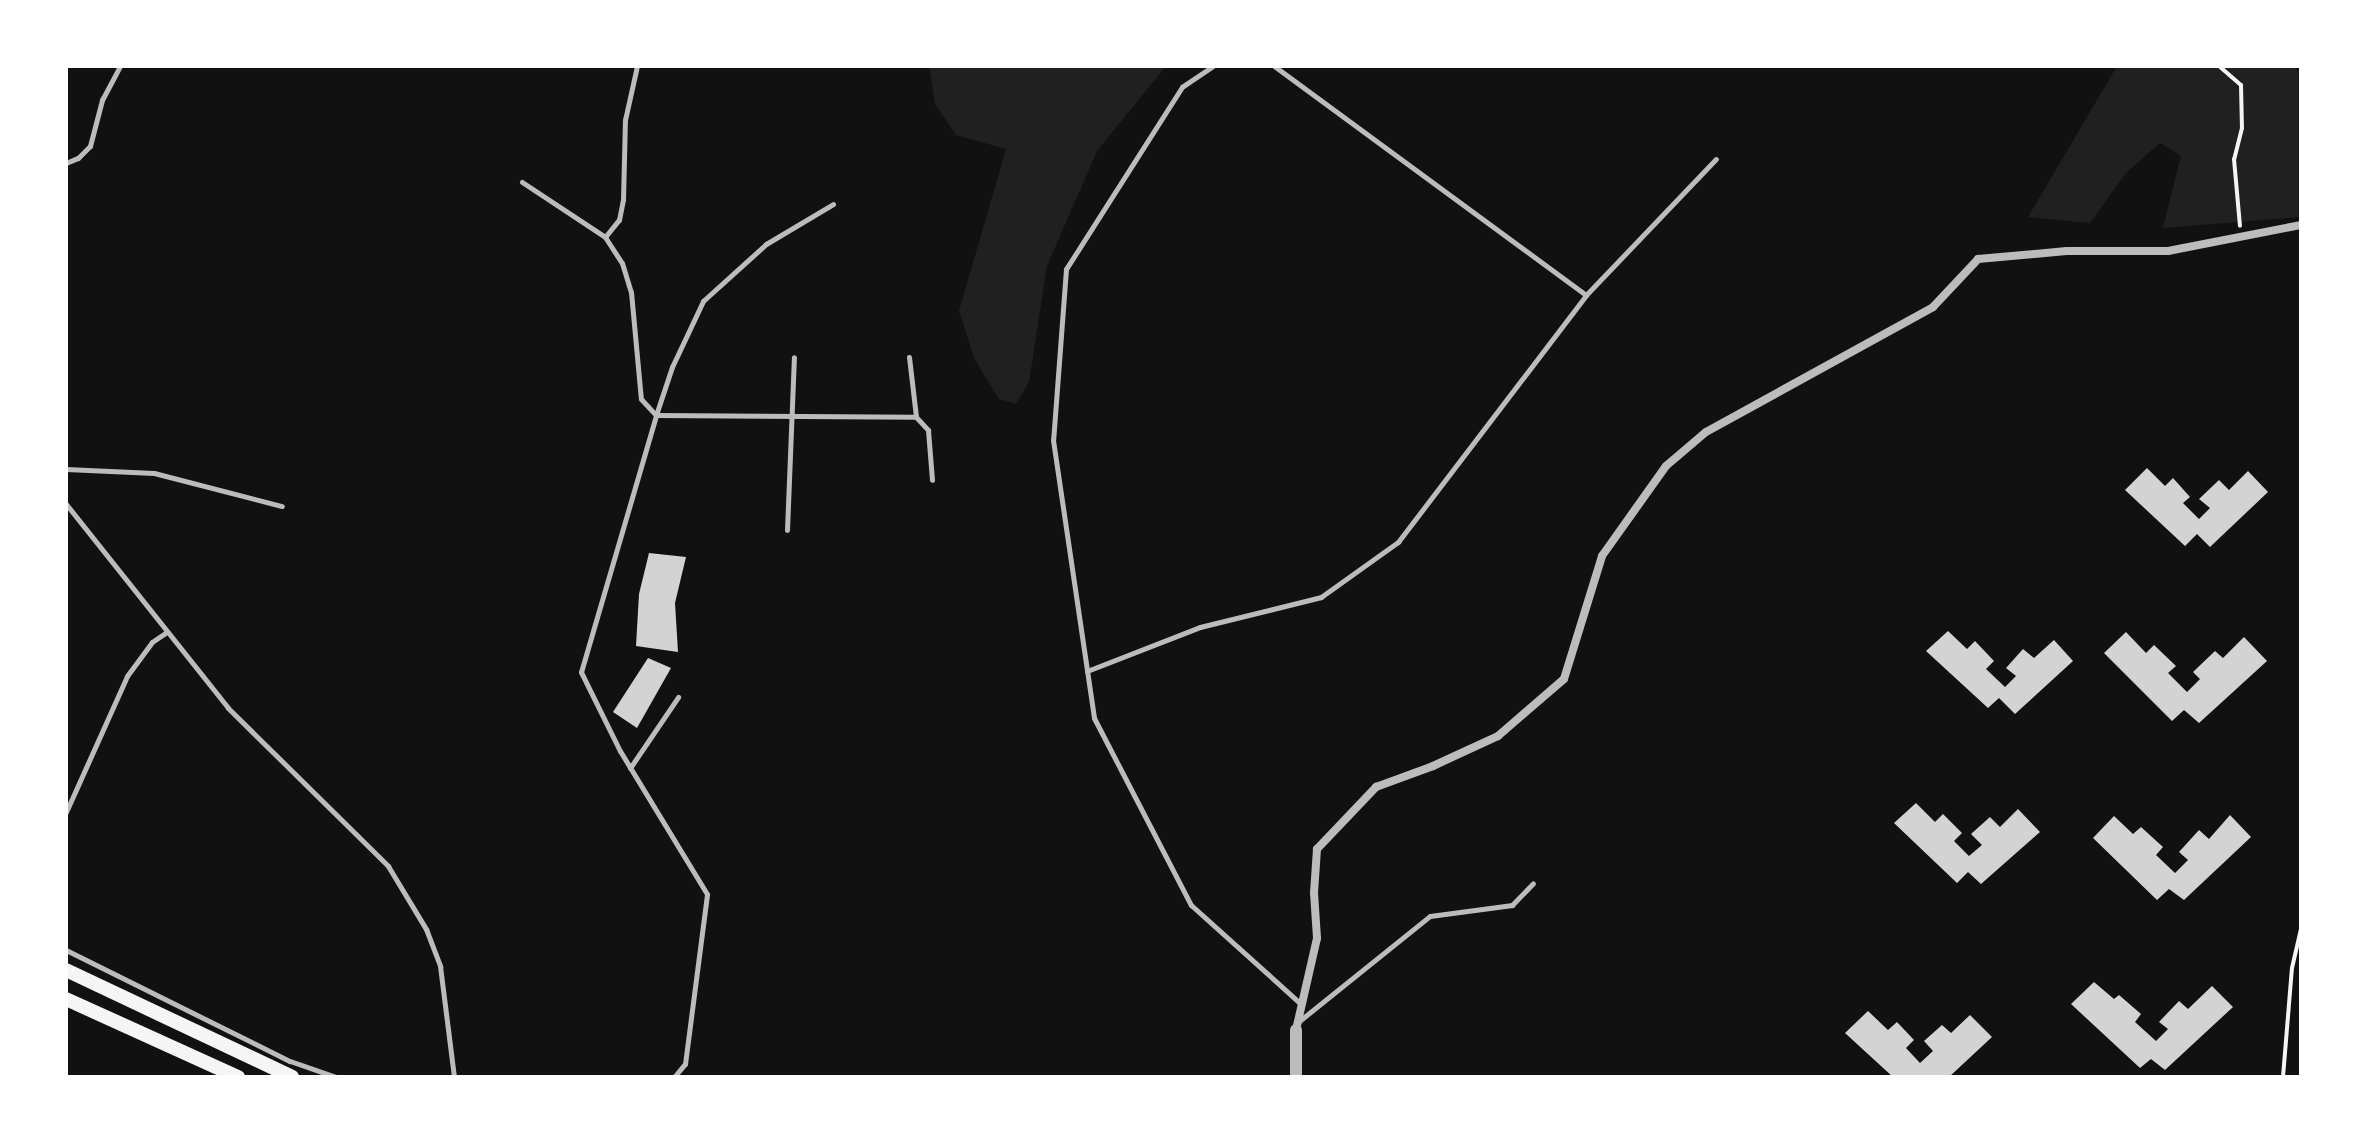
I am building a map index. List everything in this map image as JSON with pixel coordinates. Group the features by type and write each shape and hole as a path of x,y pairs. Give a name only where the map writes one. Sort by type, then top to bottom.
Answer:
{"main road":[{"path":"66,970 292,1077"},
{"path":"66,999 238,1077"}],"street":[{"path":"1296,1077 1297,1026 1317,938 1314,893 1317,849 1376,787 1498,736 1564,679 1602,556 1666,466 1706,432 1933,307 1978,259 2067,251 2168,251 2301,225"}],"lane":[{"path":"66,163 78,158 90,146 102,100 120,66"},
{"path":"605,237 619,220 623,200 625,120 637,66"},
{"path":"1213,66 1182,87 1066,269 1053,440 1094,718 1191,905 1301,1005"},
{"path":"1274,66 1586,295"},
{"path":"1087,671 1200,627 1321,597 1398,542 1586,295 1716,159"},
{"path":"522,182 605,237 622,263 631,292 641,399 656,415 916,417"},
{"path":"674,1077 685,1064 707,894 630,768 581,672 656,415 672,367 703,301 766,244 833,204"},
{"path":"787,530 794,357"},
{"path":"909,357 916,417 928,430 932,480"},
{"path":"66,469 154,473 282,506"},
{"path":"66,504 228,708 380,858 407,895 440,966 454,1077"},
{"path":"66,812 127,676 152,642 167,632"},
{"path":"630,768 678,697"},
{"path":"1297,1026 1430,916 1512,905 1533,883"},
{"path":"66,950 276,1055 336,1077"}],"path":[{"path":"2219,66 2241,85 2242,128 2234,159 2242,236"},
{"path":"2283,1077 2292,968 2301,929"}],"shaded area":[{"path":"929,66 1166,66 1097,151 1047,266 1029,382 1016,404 999,399 975,360 959,311 1006,149 956,135 935,104"},
{"path":"2117,66 2293,66 2301,75 2301,217 2163,228 2181,156 2160,143 2126,173 2090,223 2028,217"}],"building":[{"path":"2147,468 2165,486 2173,478 2190,497 2183,503 2199,519 2210,508 2199,499 2219,480 2229,490 2248,471 2268,492 2210,547 2197,534 2185,546 2125,490"},
{"path":"649,553 686,557 675,603 678,652 636,646 639,594"},
{"path":"1948,631 1967,649 1975,641 1994,661 1986,669 2005,687 2016,676 2006,668 2023,649 2034,658 2054,640 2073,661 2015,714 1999,698 1988,708 1926,651"},
{"path":"2126,632 2146,653 2154,645 2176,666 2168,673 2187,692 2200,679 2193,672 2215,651 2223,658 2244,637 2267,661 2199,723 2184,710 2172,721 2104,653"},
{"path":"648,658 671,668 637,728 613,712"},
{"path":"1916,803 1935,822 1943,814 1962,833 1954,841 1969,856 1982,845 1971,834 1990,817 2000,827 2018,809 2040,832 1981,884 1968,872 1957,883 1894,823"},
{"path":"2230,815 2251,837 2184,900 2169,889 2157,900 2093,838 2114,816 2133,834 2141,827 2163,847 2156,855 2175,873 2188,860 2179,852 2199,830 2209,839"},
{"path":"2094,982 2114,999 2119,995 2141,1014 2135,1022 2156,1041 2168,1029 2159,1022 2179,1001 2188,1009 2212,986 2233,1007 2165,1070 2151,1059 2140,1068 2071,1004"},
{"path":"1868,1011 1888,1030 1897,1022 1914,1040 1906,1048 1920,1063 1933,1051 1924,1041 1942,1025 1951,1033 1970,1015 1992,1037 1949,1077 1893,1077 1845,1033"}]}
